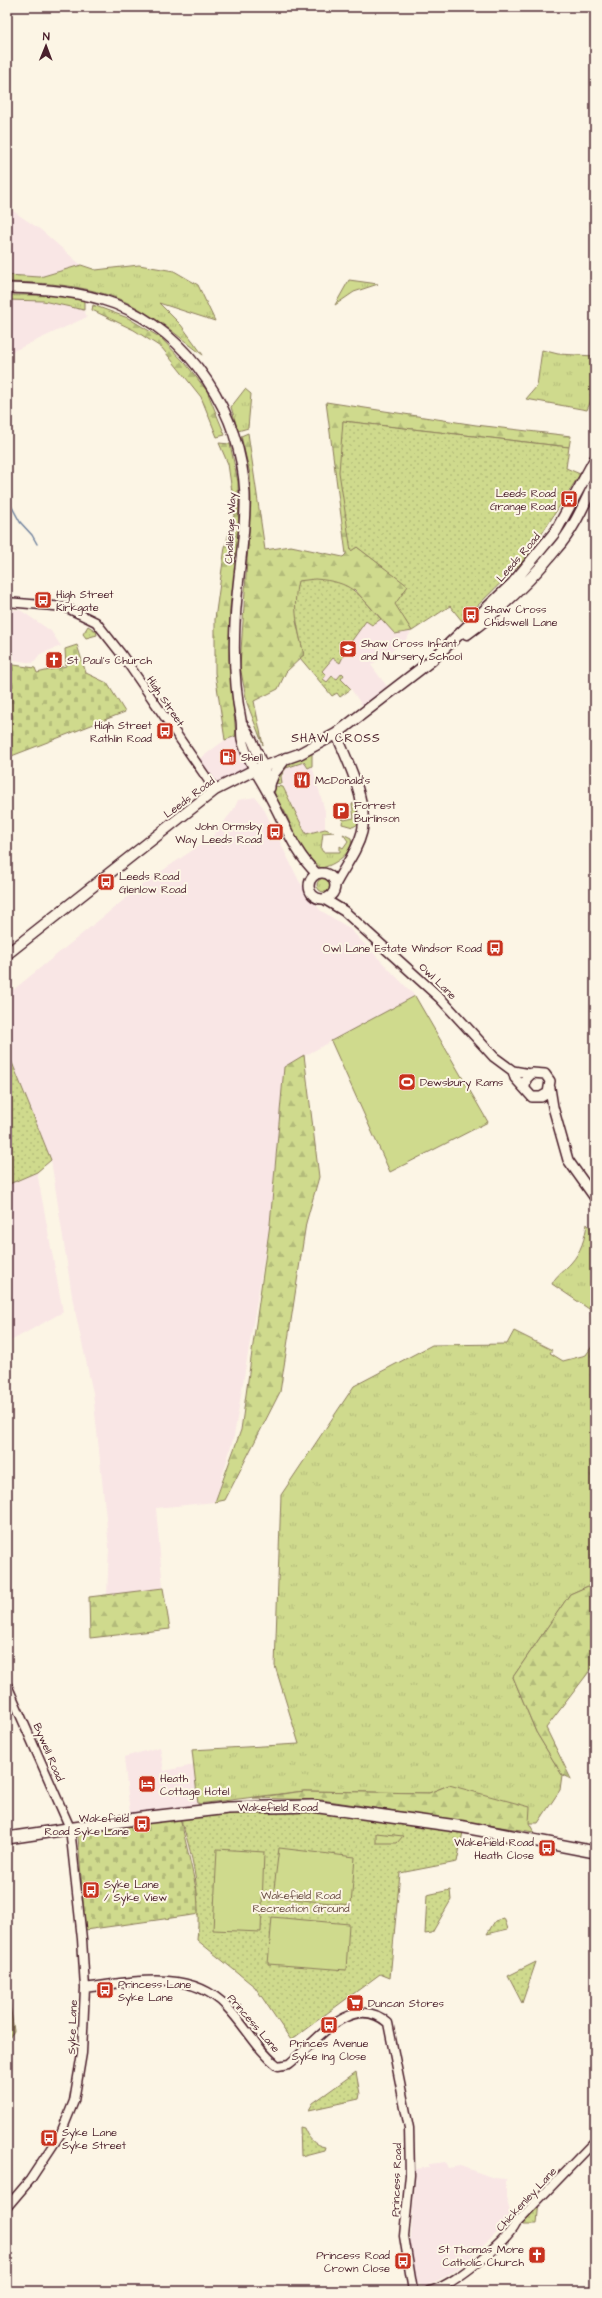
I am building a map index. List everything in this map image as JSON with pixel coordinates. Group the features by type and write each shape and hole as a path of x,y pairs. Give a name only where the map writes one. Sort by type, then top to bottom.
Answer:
{"highway":[{"name":"Wakefield Road","path":"7,1838 70,1828 228,1808 312,1806 464,1826 595,1852"}],"main road":[{"name":"Challenge Way","path":"7,288 60,290 115,304 152,324 186,353 220,401 239,450 245,494 234,650 238,708 242,722 242,739 258,768"},
{"name":"Leeds Road","path":"438,655 513,583 556,531 595,459"},
{"name":"Leeds Road","path":"7,954 215,790 258,768 313,747 336,734 438,655 487,620 513,596 558,548 576,519 595,482"},
{"path":"342,748 344,734 348,725"},
{"path":"336,734 353,772 359,797 363,830 351,858 343,868 335,885 333,894 344,911"},
{"path":"270,796 270,783 274,773 286,758"},
{"path":"258,768 270,783"},
{"path":"258,768 286,832 314,877"},
{"path":"314,877 343,868"},
{"path":"327,874 334,880 335,885"},
{"path":"314,877 309,889 312,895 320,900 333,894"},
{"path":"324,899 344,911"},
{"name":"Owl Lane","path":"344,911 440,998 494,1057 513,1071 530,1074 536,1072 545,1074 550,1081 553,1108 568,1160 595,1198"},
{"name":"Owl Lane","path":"513,1071 515,1078 525,1087 532,1097 542,1097 553,1108"},
{"path":"525,1087 526,1079 530,1074"},
{"path":"542,1097 550,1088"}],"street":[{"name":"High Street","path":"7,602 65,608 96,622 122,655 215,790"},
{"name":"Bywell Road","path":"7,1685 70,1828"},
{"name":"Syke Lane","path":"7,2207 30,2180 61,2133 72,2108 80,2072 84,1988 82,1939 70,1828"},
{"name":"Princess Lane","path":"84,1988 152,1979 193,1986 206,1991 227,2007 269,2058 278,2066 289,2064 347,2015 366,2012 379,2016 388,2023"},
{"name":"Princess Road","path":"388,2023 409,2128 410,2174 404,2236 413,2291"},
{"name":"Chickenley Lane","path":"429,2291 459,2276 500,2243 511,2232 515,2224 595,2141"}],"shaded area":[{"path":"7,207 41,230 81,265 40,277 7,275"},
{"path":"7,300 43,301 84,310 87,317 7,354"},
{"name":"Shaw Cross Infant and Nursery School","path":"354,589 395,634 412,631 404,642 371,665 388,688 363,707 351,689 340,697 337,693 332,696 300,658 304,655 296,621"},
{"path":"11,610 20,610 51,631 61,646 40,654 33,663 7,659 7,614"},
{"path":"236,736 250,766 215,785 198,760 225,740"},
{"path":"304,762 308,767 312,766 325,811 325,829 306,834 281,780 286,768"},
{"path":"255,797 263,807 299,881 320,910 349,928 415,996 284,1067 270,1224 234,1436 215,1502 156,1508 163,1588 107,1596 109,1547 93,1393 73,1302 51,1160 7,1050 7,995 147,881 212,837 234,809 238,800"},
{"path":"37,1172 63,1312 7,1343 7,1185"},
{"path":"160,1747 164,1771 194,1765 198,1804 130,1814 124,1757"},
{"path":"445,2162 448,2168 460,2166 494,2178 506,2179 506,2197 512,2219 465,2263 445,2277 424,2287 416,2282 410,2248 416,2169 429,2167 429,2164"}],"green space":[{"path":"81,265 96,270 139,265 174,271 198,285 215,321 159,303 181,325 203,355 153,318 130,304 113,297 61,285 7,282 7,275 40,277"},
{"path":"349,280 378,284 354,292 335,305"},
{"path":"10,295 55,295 84,301 84,310 43,301 8,300"},
{"path":"93,305 128,318 161,338 186,364 207,391 225,435 217,437 201,397 162,348 134,330 92,310"},
{"path":"542,350 558,354 595,356 595,391 587,410 526,399 537,386"},
{"path":"245,389 251,394 248,428 238,431 231,407"},
{"path":"326,402 476,425 571,436 569,447 343,421 352,550 357,547 409,586 396,604 412,631 395,634 354,589 296,621 304,655 286,672 278,689 254,701 263,745 247,703 240,666 251,501 250,474 241,436 248,433 265,550 291,546 343,557 346,554"},
{"path":"343,421 569,447 566,468 580,474 527,557 462,621 450,606 412,631 395,604 408,586 357,547 351,551 339,472"},
{"path":"219,443 230,444 238,482 239,542 230,607 229,659 236,736 225,740 215,673 215,619 225,547 235,512 228,464"},
{"name":"Shaw Cross Infant and Nursery School","path":"315,579 328,580 353,590 381,619 372,625 366,621 348,646 340,663 333,658 322,671 326,675 323,679 327,682 332,676 337,679 342,673 344,675 341,679 351,689 340,697 337,693 332,696 300,658 304,655 298,627 296,591 298,581"},
{"path":"88,626 96,631 97,635 86,638 83,634"},
{"path":"77,645 86,673 107,683 125,712 9,757 7,751 7,664 35,668 37,673 66,666 65,649"},
{"path":"312,753 312,766 308,768 304,762 286,768 281,776 282,784 274,783 276,777 284,767"},
{"path":"275,786 283,787 306,834 325,829 334,832 323,833 321,849 323,852 340,852 340,846 343,848 348,841 343,834 351,838 350,848 342,858 326,867 321,868 314,863 304,851 296,837 286,814 276,797 274,790"},
{"path":"356,803 358,824 353,827 342,824 343,817 344,820 354,818 352,804"},
{"path":"321,878 327,878 331,882 331,888 327,892 321,892 317,888 317,882"},
{"name":"Dewsbury Rams","path":"415,996 488,1122 390,1172 331,1041"},
{"path":"7,1050 51,1160 37,1172 7,1185"},
{"path":"304,1055 319,1177 306,1223 280,1392 225,1500 215,1502 241,1430 270,1224 284,1067"},
{"path":"587,1224 595,1233 595,1313 552,1284 571,1263 580,1250 584,1240"},
{"path":"514,1331 552,1350 550,1353 563,1361 586,1355 595,1342 595,1583 570,1594 513,1677 536,1732 562,1775 560,1790 538,1823 529,1823 449,1785 429,1793 304,1791 198,1804 192,1750 299,1744 275,1666 281,1495 354,1386 432,1345 507,1344"},
{"path":"595,1583 595,1664 546,1728 571,1779 562,1775 536,1732 513,1677 570,1594"},
{"path":"163,1588 170,1629 90,1638 89,1597"},
{"path":"449,1785 530,1807 529,1823 534,1832 322,1800 253,1798 304,1791 429,1793"},
{"name":"Wakefield Road Recreation Ground","path":"312,1806 464,1827 457,1862 400,1873 390,1978 380,1974 291,2040 255,1987 197,1940 198,1908 195,1876 184,1828 178,1813"},
{"path":"180,1817 199,1901 200,1914 85,1930 78,1836 81,1832"},
{"path":"376,1833 403,1836 397,1843 376,1843"},
{"path":"279,1848 355,1857 351,1905 273,1897"},
{"path":"217,1849 264,1852 261,1932 213,1930"},
{"path":"450,1890 451,1900 432,1933 425,1934 427,1895"},
{"path":"272,1917 349,1924 346,1970 268,1964"},
{"path":"504,1918 508,1929 487,1934 495,1921"},
{"path":"536,1962 522,2003 508,1976"},
{"path":"7,1985 14,2031 7,2041"},
{"path":"356,2072 360,2094 359,2099 309,2110 313,2103"},
{"path":"300,2127 304,2128 307,2135 315,2143 325,2147 324,2150 301,2156"},
{"path":"539,2200 537,2224 515,2224"}],"waterway":[{"path":"7,498 20,522 32,535 37,544"}],"place":[{"name":"Leeds Road Grange Road","path":"569,499"},
{"name":"High Street Kirkgate","path":"43,600"},
{"name":"Shaw Cross Chidswell Lane","path":"471,615"},
{"name":"Shaw Cross Infant and Nursery School","path":"348,649"},
{"name":"St Paul's Church","path":"54,660"},
{"name":"High Street Rathlin Road","path":"165,731"},
{"name":"Shell","path":"228,757"},
{"name":"McDonald's","path":"302,780"},
{"name":"Forrest Burlinson","path":"341,811"},
{"name":"John Ormsby Way Leeds Road","path":"275,832"},
{"name":"Leeds Road Glenlow Road","path":"106,882"},
{"name":"Owl Lane Estate Windsor Road","path":"495,948"},
{"name":"Dewsbury Rams","path":"407,1082"},
{"name":"Heath Cottage Hotel","path":"147,1784"},
{"name":"Wakefield Road Syke Lane","path":"142,1824"},
{"name":"Wakefield Road Heath Close","path":"547,1848"},
{"name":"Syke Lane / Syke View","path":"91,1890"},
{"name":"Princess Lane Syke Lane","path":"105,1990"},
{"name":"Duncan Stores","path":"355,2003"},
{"name":"Princes Avenue Syke Ing Close","path":"329,2025"},
{"name":"Syke Lane Syke Street","path":"49,2138"},
{"name":"St Thomas More Catholic Church","path":"537,2255"},
{"name":"Princess Road Crown Close","path":"403,2261"}],"district":[{"name":"SHAW CROSS","path":"336,738"}]}
